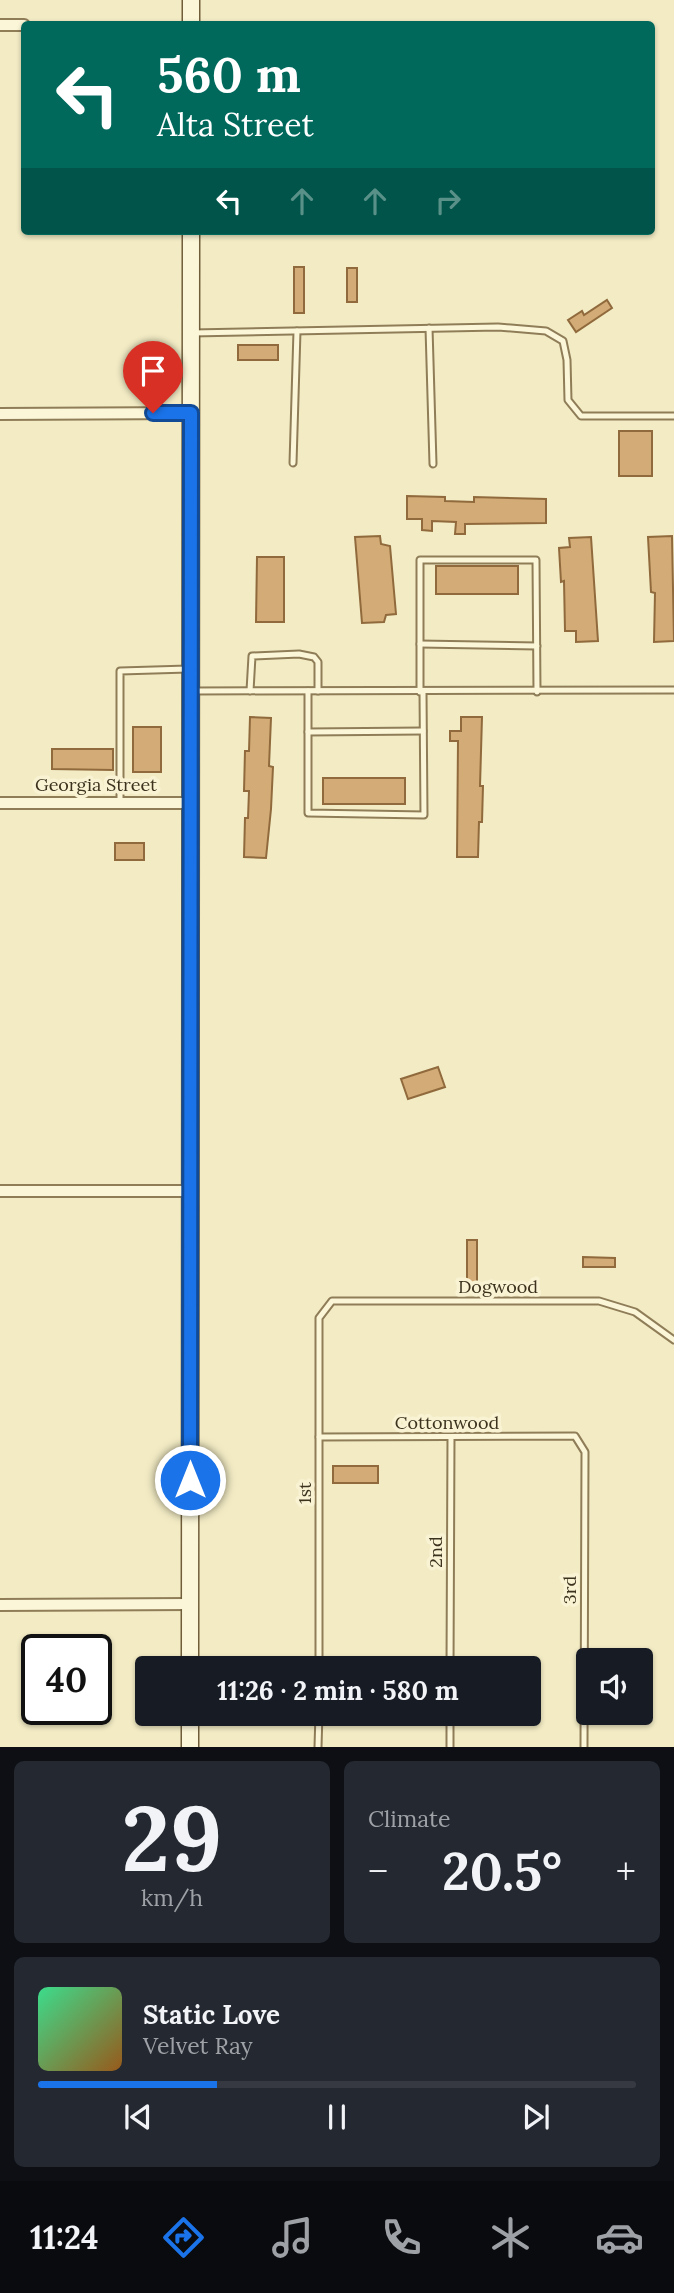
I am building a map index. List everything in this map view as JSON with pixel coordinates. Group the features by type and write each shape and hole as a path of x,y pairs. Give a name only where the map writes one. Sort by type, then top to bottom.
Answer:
{"street":[{"path":"191,0 191,21"},
{"path":"0,25 21,25"},
{"path":"190,1656 191,235"},
{"path":"0,414 191,413"},
{"name":"Georgia Street","path":"0,803 191,803"},
{"path":"0,1191 191,1191"},
{"path":"0,1605 190,1604"},
{"path":"190,1726 190,1747"}],"lane":[{"path":"191,333 498,327 546,331 563,341 567,360 568,400 581,416 674,416"},
{"path":"429,328 433,464"},
{"path":"293,463 297,331"},
{"path":"308,691 308,813 424,815 420,560 536,560 537,692"},
{"path":"420,644 537,646"},
{"path":"250,691 252,656 299,654 314,657 318,662 318,691"},
{"path":"120,803 120,671 191,669"},
{"path":"191,691 674,690"},
{"path":"308,732 423,731"},
{"name":"Dogwood","path":"319,1318 332,1301 599,1301 635,1312 674,1340"},
{"name":"1st","path":"319,1318 319,1656"},
{"name":"Cottonwood","path":"319,1437 575,1436"},
{"name":"3rd","path":"575,1436 585,1452 584,1747"},
{"name":"2nd","path":"450,1656 451,1437"},
{"path":"318,1726 318,1747"},
{"path":"450,1726 450,1747"}],"building":[{"path":"294,267 304,267 304,313 294,313"},
{"path":"347,268 357,268 357,302 347,302"},
{"path":"607,300 612,308 576,332 568,320 582,311 584,315"},
{"path":"238,345 278,345 278,360 238,360"},
{"path":"619,431 652,431 652,476 619,476"},
{"path":"407,496 445,497 445,501 474,502 474,497 546,499 546,523 465,524 465,534 455,534 456,522 432,521 432,531 422,530 422,519 407,519"},
{"path":"380,536 381,544 390,546 396,614 386,615 384,622 362,623 355,537"},
{"path":"672,536 674,641 654,642 655,593 651,592 648,537"},
{"path":"591,537 598,641 576,642 576,631 565,631 564,581 561,582 559,548 570,547 569,538"},
{"path":"257,557 284,557 284,622 256,622"},
{"path":"436,566 518,566 518,594 436,594"},
{"path":"250,717 271,718 269,766 273,767 266,858 244,857 249,791 244,791 245,751 249,751"},
{"path":"461,717 482,717 482,822 479,822 478,857 457,857 458,741 450,741 450,731 461,731"},
{"path":"133,727 161,727 161,772 133,772"},
{"path":"52,749 113,749 113,770 52,769"},
{"path":"323,778 405,778 405,804 323,804"},
{"path":"115,843 144,843 144,860 115,860"},
{"path":"438,1067 445,1087 408,1099 401,1079"},
{"path":"467,1240 477,1240 477,1285 467,1285"},
{"path":"583,1257 615,1258 615,1267 583,1267"},
{"path":"333,1466 378,1466 378,1483 333,1483"}],"route":[{"path":"153,413 191,413 190,1480"}]}
